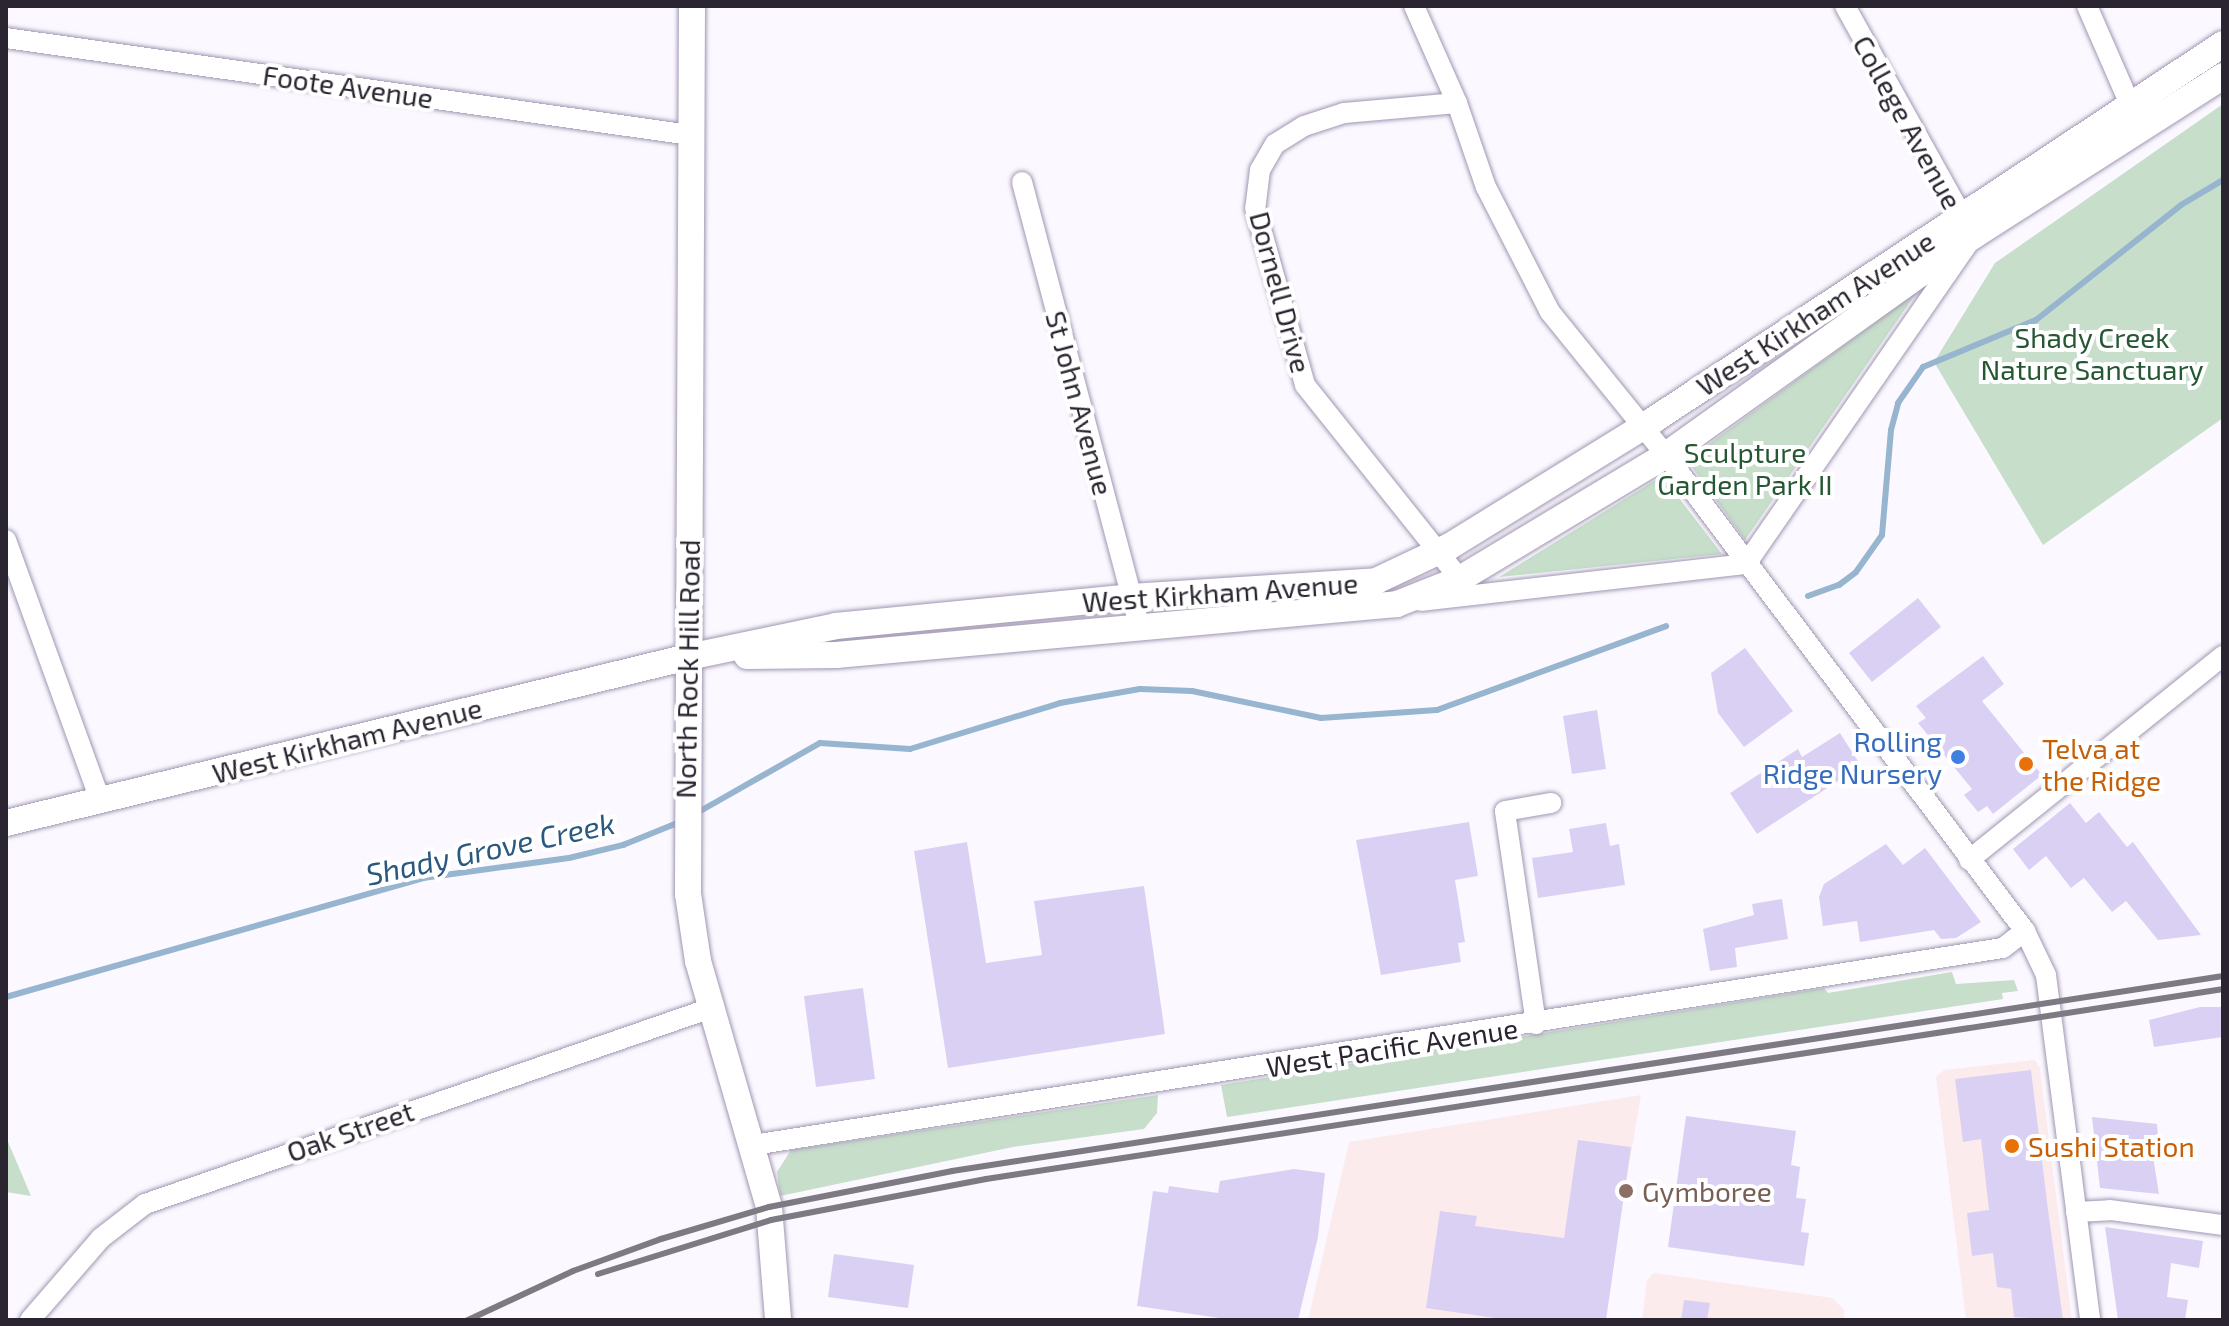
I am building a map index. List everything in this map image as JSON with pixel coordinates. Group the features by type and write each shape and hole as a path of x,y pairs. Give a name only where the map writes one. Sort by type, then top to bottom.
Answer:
{"street":[{"name":"North Rock Hill Road","path":"692,6 686,843 692,927 711,1008 753,1145 773,1232 778,1320"},
{"path":"1414,6 1457,103 1486,187 1550,312 1666,455 2025,931 2046,975 2090,1320"},
{"name":"College Avenue","path":"1845,6 1966,227"},
{"path":"2087,6 2136,119"},
{"name":"Foote Avenue","path":"6,38 690,135"},
{"name":"West Kirkham Avenue","path":"2136,119 2223,44"},
{"name":"West Kirkham Avenue","path":"6,823 688,657 836,626 1131,597 1376,581 1435,550 1643,426 2136,119 2223,76"},
{"name":"Dornell Drive","path":"1457,103 1344,113 1304,126 1275,144 1260,170 1255,208 1305,385 1460,579"},
{"name":"St John Avenue","path":"1022,182 1139,624"},
{"path":"1746,564 1966,227"},
{"name":"West Kirkham Avenue","path":"688,657 836,655 1139,624 1397,604 1460,579 1666,455 1966,227"},
{"path":"6,540 101,802"},
{"path":"1397,604 1746,564"},
{"path":"1969,860 2223,656"},
{"path":"1536,1024 1505,811 1551,803"},
{"name":"West Pacific Avenue","path":"753,1145 2003,948 2025,931"},
{"name":"Oak Street","path":"30,1320 101,1238 145,1204 711,1008"},
{"path":"2076,1212 2110,1210 2223,1225"}],"shaded area":[{"path":"2035,1060 2040,1068 2072,1320 1966,1320 1936,1077 1944,1070"},
{"path":"1641,1095 1603,1320 1308,1320 1349,1142"},
{"path":"1654,1273 1833,1298 1844,1310 1844,1320 1642,1320 1647,1280"}],"green space":[{"name":"Shady Creek Nature Sanctuary","path":"2223,104 2223,418 2043,545 1934,362 1995,263"},
{"name":"Sculpture Garden Park II","path":"1917,292 1745,540 1687,460"},
{"path":"1662,476 1722,554 1499,577"},
{"path":"1952,972 1956,984 2014,980 2018,991 2002,993 2003,999 1227,1117 1221,1085 1824,988 1828,993"},
{"path":"1158,1095 1157,1113 1144,1129 1013,1147 780,1196 777,1172 791,1150"},
{"path":"6,1137 31,1196 6,1192"}],"building":[{"path":"1918,598 1941,627 1872,682 1849,653"},
{"path":"1745,648 1793,711 1744,747 1718,713 1711,673"},
{"path":"1983,656 2004,684 1982,701 2042,775 1993,814 1987,806 1978,812 1964,795 1972,789 1918,723 1926,718 1916,706"},
{"path":"1597,710 1606,769 1572,774 1563,716"},
{"path":"1840,733 1861,766 1757,834 1730,793 1798,749 1802,757"},
{"path":"2070,803 2086,823 2099,812 2127,847 2133,842 2201,935 2158,940 2126,901 2112,912 2084,878 2071,888 2046,856 2029,870 2013,849"},
{"path":"1469,822 1478,876 1455,880 1465,942 1458,943 1461,962 1381,975 1356,840"},
{"path":"1606,823 1610,846 1619,844 1625,885 1538,898 1532,858 1573,852 1569,829"},
{"path":"967,842 986,963 1042,955 1034,901 1144,886 1165,1034 948,1068 914,851"},
{"path":"1886,844 1903,865 1925,848 1981,922 1956,938 1941,939 1934,930 1860,942 1857,921 1823,926 1819,897 1824,884"},
{"path":"1782,899 1788,939 1735,948 1737,967 1710,971 1703,929 1754,915 1752,904"},
{"path":"863,988 875,1079 816,1087 804,996"},
{"path":"2200,1007 2223,1007 2223,1037 2154,1047 2149,1020"},
{"path":"2031,1070 2063,1320 2014,1317 2011,1289 1997,1287 1993,1253 1972,1256 1967,1213 1989,1210 1981,1139 1963,1142 1955,1079"},
{"path":"1686,1116 1796,1131 1791,1165 1800,1167 1796,1198 1806,1199 1801,1232 1809,1233 1804,1266 1668,1247"},
{"path":"2092,1117 2157,1124 2158,1136 2150,1138 2159,1194 2100,1188"},
{"path":"1578,1140 1631,1147 1606,1320 1509,1320 1426,1308 1440,1211 1477,1216 1475,1226 1564,1238"},
{"path":"1294,1169 1325,1173 1318,1237 1298,1320 1233,1320 1137,1306 1153,1191 1168,1193 1169,1186 1218,1193 1220,1181"},
{"path":"2105,1227 2203,1241 2199,1268 2171,1263 2167,1297 2188,1300 2185,1320 2118,1320"},
{"path":"834,1254 914,1265 908,1308 828,1297"},
{"path":"1684,1300 1710,1303 1707,1320 1681,1320"}],"waterway":[{"name":"Shady Grove Creek","path":"1808,596 1839,585 1856,572 1882,535 1891,430 1898,403 1923,367 2036,320 2181,205 2223,180"},
{"name":"Shady Grove Creek","path":"695,814 820,743 910,749 1060,703 1140,689 1192,691 1321,718 1437,710 1666,626"},
{"name":"Shady Grove Creek","path":"6,997 423,878 569,858 623,845 682,821"}],"railway":[{"path":"468,1320 573,1271 661,1239 769,1207 952,1171 2223,976"},
{"path":"598,1274 771,1220 986,1179 2223,989"}],"place":[{"name":"Rolling Ridge Nursery","path":"1958,757"},
{"name":"Telva at the Ridge","path":"2026,764"},
{"name":"Sushi Station","path":"2012,1146"},
{"name":"Gymboree","path":"1626,1191"}]}
